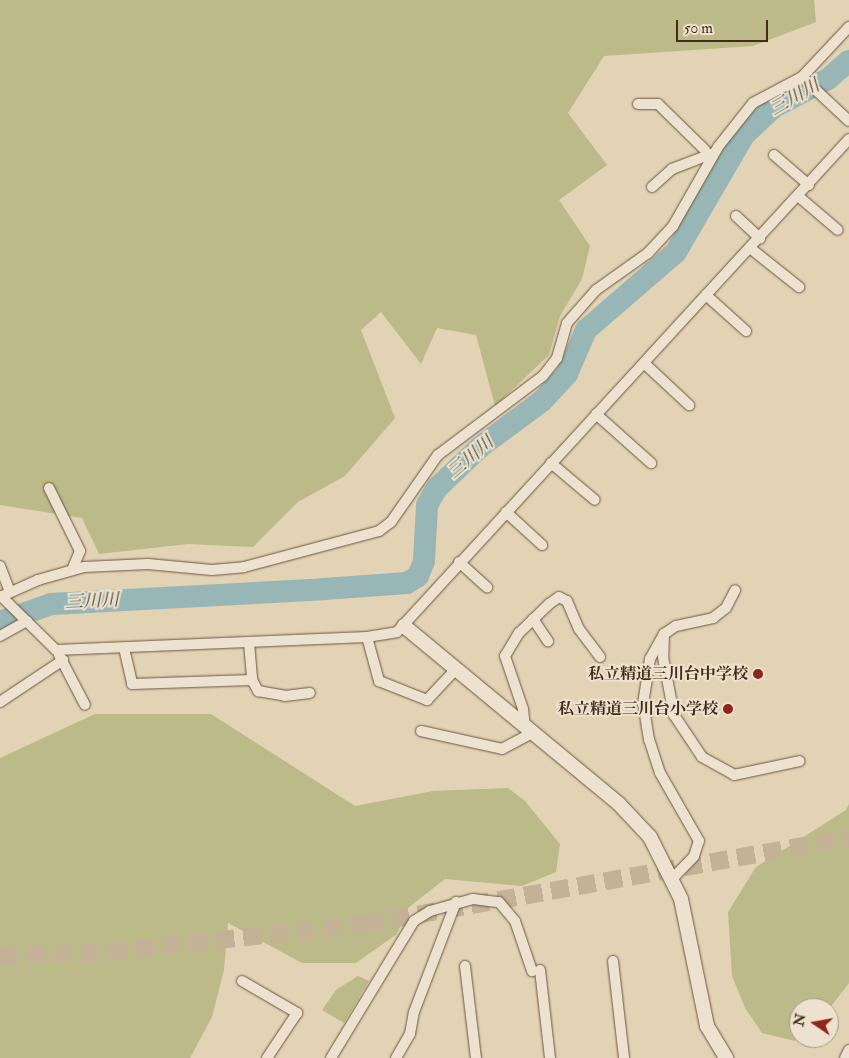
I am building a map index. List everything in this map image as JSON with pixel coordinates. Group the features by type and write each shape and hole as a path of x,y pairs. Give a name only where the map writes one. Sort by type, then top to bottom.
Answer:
{"street":[{"path":"4,595 72,570 148,564 212,570 244,567 379,531 391,522 438,456 543,376 557,358 567,323 596,290 648,253 673,226 709,150 753,103 803,78 849,27"},
{"path":"803,78 827,102 849,120"},
{"path":"638,104 658,104 709,150"},
{"path":"56,650 388,636 404,626 459,562 809,185 849,139"},
{"path":"652,186 672,169 709,150"},
{"path":"774,155 809,185"},
{"path":"798,196 838,230"},
{"path":"736,216 760,238"},
{"path":"750,248 799,287"},
{"path":"706,295 746,331"},
{"path":"644,363 689,405"},
{"path":"596,414 652,463"},
{"path":"551,464 594,500"},
{"path":"49,488 80,551 72,570"},
{"path":"506,512 542,544"},
{"path":"459,562 487,587"},
{"path":"0,566 4,595 56,650 85,705"},
{"path":"673,878 694,856 699,841 660,773 644,720 650,659 664,634 676,626 713,618 726,608 735,590"},
{"path":"529,731 505,656 508,646 533,619 559,597 566,600 579,629 600,657"},
{"path":"533,619 548,641"},
{"path":"0,636 27,621"},
{"path":"404,626 619,804 650,837 673,878 681,899 707,1026 726,1058"},
{"path":"664,634 663,657 674,715 702,757 734,775 800,762"},
{"path":"368,637 379,681 427,700 456,669"},
{"path":"250,643 252,680 258,691 267,695 310,693"},
{"path":"124,648 132,684 252,680"},
{"path":"0,702 62,660"},
{"path":"421,731 502,748 529,731"},
{"path":"331,1058 414,921 456,902 488,898 506,907 515,921 536,970 550,1058"},
{"path":"396,1058 410,1034 414,1012 456,902"},
{"path":"613,960 624,1058"},
{"path":"465,966 476,1058"},
{"path":"242,981 297,1013 267,1058"},
{"path":"845,1058 849,1050"}],"shaded area":[{"path":"0,0 814,0 816,22 753,46 604,56 568,113 607,165 559,200 590,246 582,279 560,316 549,355 495,406 476,335 437,328 421,364 381,312 361,330 395,418 345,476 298,502 253,547 188,544 99,554 82,518 0,505"},
{"path":"95,714 211,714 355,806 433,791 508,788 525,801 560,844 556,872 522,886 445,879 408,908 397,934 356,963 302,963 228,923 224,970 212,1017 190,1058 0,1058 0,758"},
{"path":"849,804 849,983 837,998 789,998 789,1040 762,1033 745,1008 732,976 728,912 756,867 846,810"},
{"path":"358,976 369,981 344,1023 322,1010 336,990"}],"waterway":[{"name":"三川川","path":"0,622 51,604 407,583 418,576 424,561 427,505 437,488 480,447 542,401 567,374 586,330 676,252 744,135 774,107 828,79 849,61"}],"tunnel":[{"path":"0,956 109,952 365,924 849,838"}],"place":[{"name":"私立精道三川台中学校","path":"758,674"},
{"name":"私立精道三川台小学校","path":"728,709"}]}
